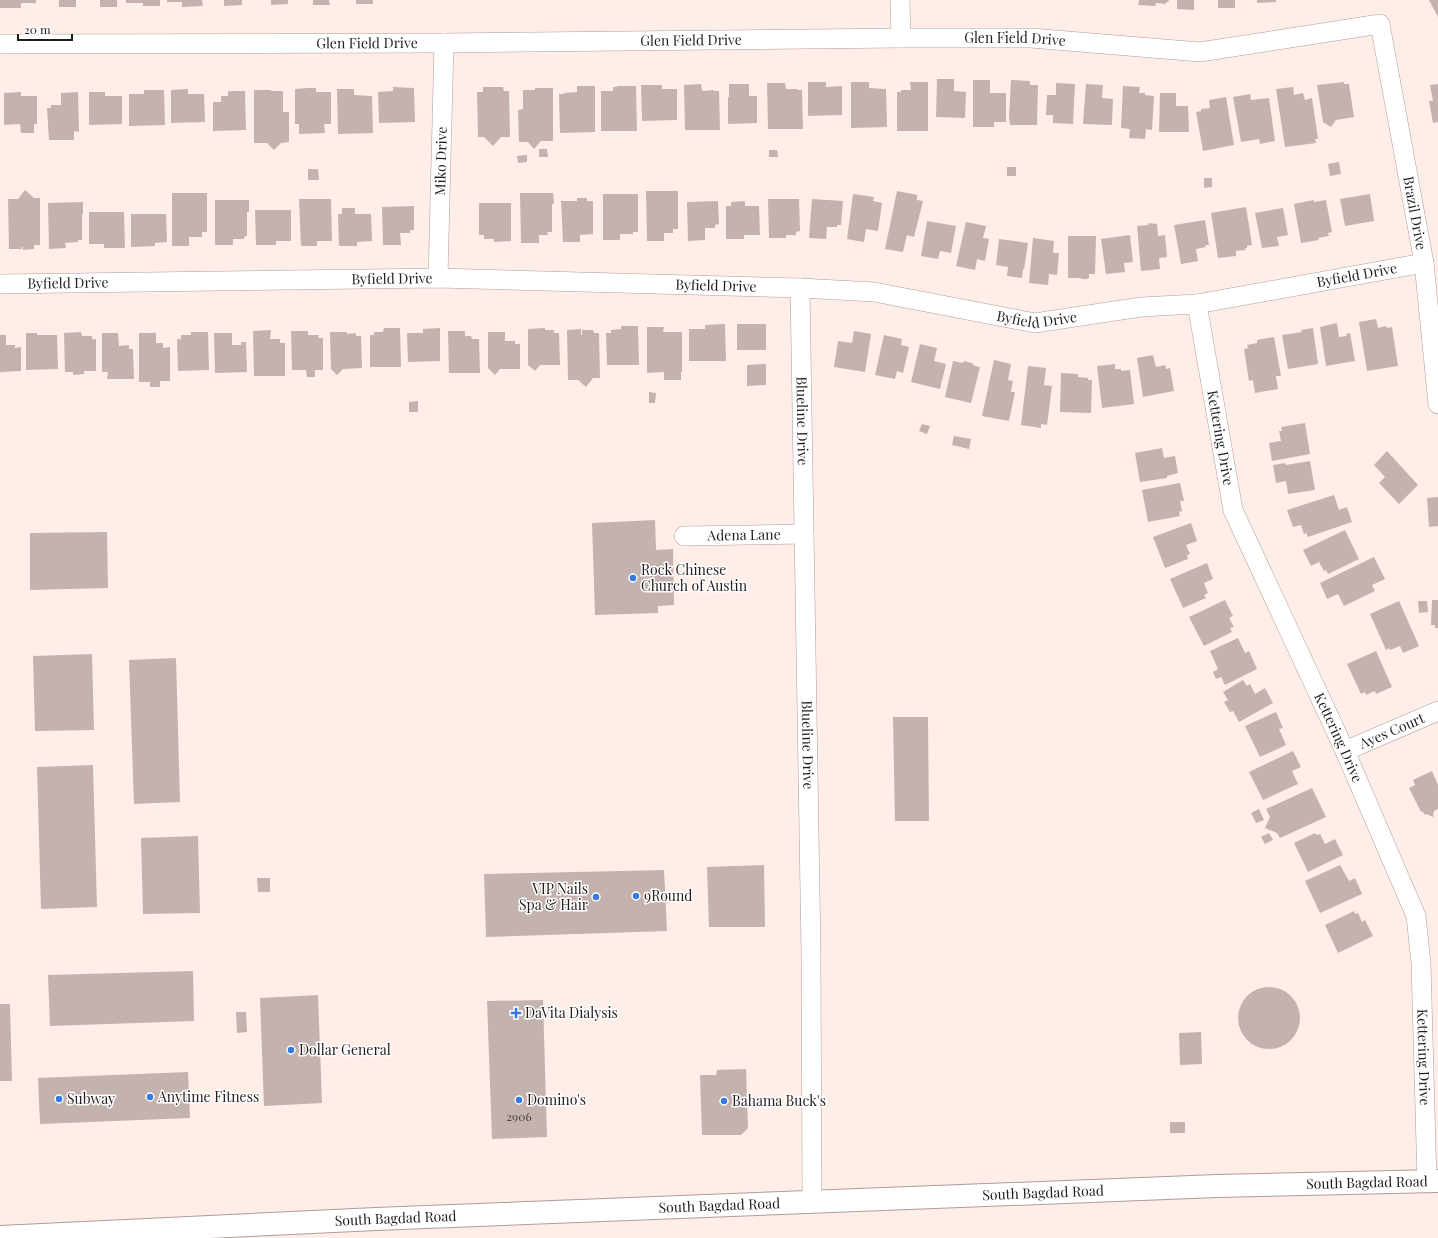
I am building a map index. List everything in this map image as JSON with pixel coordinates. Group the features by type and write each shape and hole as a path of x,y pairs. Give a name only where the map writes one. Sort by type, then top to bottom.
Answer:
{"main road":[{"name":"South Bagdad Road","path":"0,1237 376,1219 1218,1186 1433,1181"}],"street":[{"path":"900,0 901,38"},
{"name":"Glen Field Drive","path":"0,44 444,43 1031,38 1200,52 1380,24"},
{"name":"Brazil Drive","path":"1380,24 1424,263 1438,404"},
{"name":"Miko Drive","path":"438,278 444,43"},
{"name":"Byfield Drive","path":"0,284 438,278 800,288 874,292 1035,323 1141,307 1197,304 1424,263"},
{"name":"Blueline Drive","path":"800,288 811,953 812,1202"},
{"name":"Kettering Drive","path":"1197,304 1233,510 1345,751 1416,916 1421,963 1433,1181"},
{"name":"Adena Lane","path":"684,536 804,534"},
{"name":"Ayes Court","path":"1345,751 1438,710"}],"building":[{"path":"0,0 36,0 36,3 21,3 21,8 0,8"},
{"path":"59,0 76,0 76,7 59,7"},
{"path":"100,0 117,0 117,7 100,7"},
{"path":"126,0 160,0 160,6 143,6 143,3 126,3"},
{"path":"167,0 202,0 203,6 182,7 182,2 167,2"},
{"path":"224,0 242,0 242,5 224,6"},
{"path":"271,0 288,0 288,4 271,5"},
{"path":"313,0 329,0 330,5 313,5"},
{"path":"356,0 373,0 373,4 356,4"},
{"path":"1139,0 1169,0 1166,4 1156,3 1155,6 1138,5"},
{"path":"1177,0 1194,0 1194,10 1177,9"},
{"path":"1218,0 1235,0 1235,8 1218,8"},
{"path":"1257,0 1276,0 1276,2 1257,3"},
{"path":"1429,0 1438,0 1438,17"},
{"path":"937,79 954,79 954,91 966,92 965,118 936,117"},
{"path":"973,80 990,80 990,93 1006,93 1006,122 994,122 994,127 973,127"},
{"path":"1011,80 1030,81 1030,85 1038,85 1037,125 1010,125"},
{"path":"808,82 826,82 826,87 842,86 842,115 808,116"},
{"path":"851,82 869,82 869,88 886,89 887,127 851,128"},
{"path":"910,82 928,82 928,131 897,131 897,92 901,92 901,90 911,90"},
{"path":"1344,82 1344,84 1349,84 1354,117 1336,120 1331,127 1323,122 1317,85"},
{"path":"767,83 785,83 786,89 802,90 803,129 768,129"},
{"path":"1056,83 1075,84 1073,124 1053,123 1053,115 1046,115 1047,95 1056,95"},
{"path":"701,84 703,91 719,91 720,130 685,130 684,85"},
{"path":"729,84 749,84 749,96 757,96 757,123 728,124"},
{"path":"1086,84 1103,85 1102,98 1113,99 1112,125 1083,124"},
{"path":"1438,84 1438,122 1433,123 1429,101 1433,101 1430,85"},
{"path":"641,85 662,85 662,89 677,89 677,120 642,121"},
{"path":"577,86 595,86 595,132 560,133 559,94 577,92"},
{"path":"636,86 637,131 601,131 601,91 613,91 613,87"},
{"path":"1123,86 1140,87 1139,93 1154,96 1152,130 1146,129 1145,139 1129,138 1130,129 1121,128"},
{"path":"393,87 414,88 415,122 379,123 378,92 393,91"},
{"path":"483,87 503,87 504,91 509,91 510,137 501,137 493,146 484,137 478,137 477,92 483,92"},
{"path":"1293,87 1294,95 1303,93 1305,100 1312,98 1318,139 1315,139 1316,143 1285,147 1276,89"},
{"path":"316,88 316,92 331,92 331,124 324,124 325,133 299,134 299,124 295,124 295,89"},
{"path":"535,88 553,88 553,141 541,141 534,149 528,142 519,142 518,110 523,109 523,90 535,90"},
{"path":"188,89 188,94 204,94 205,122 171,123 171,90"},
{"path":"337,89 354,89 354,95 372,96 373,133 338,134"},
{"path":"144,90 164,90 165,125 129,126 129,94 144,94"},
{"path":"254,90 283,91 283,112 289,112 289,142 281,143 274,150 267,143 254,143"},
{"path":"228,91 245,91 246,130 213,131 213,102 221,102 221,96 228,96"},
{"path":"21,92 21,96 37,96 37,124 34,124 34,133 21,133 20,124 4,125 4,93"},
{"path":"78,92 79,132 74,131 74,140 49,140 47,108 51,108 51,105 61,105 61,93"},
{"path":"89,92 105,92 105,96 122,96 122,124 89,125"},
{"path":"1160,93 1176,93 1176,106 1188,106 1189,132 1159,132"},
{"path":"1250,94 1251,100 1269,98 1275,141 1260,144 1259,139 1241,142 1233,97"},
{"path":"1226,97 1234,145 1203,151 1196,112 1201,111 1201,109 1210,108 1209,100"},
{"path":"539,149 547,149 548,157 539,157"},
{"path":"769,150 777,150 778,157 769,157"},
{"path":"527,155 527,162 518,163 517,156"},
{"path":"1339,162 1341,174 1330,176 1328,164"},
{"path":"1007,167 1016,167 1016,176 1007,176"},
{"path":"308,169 318,169 319,180 308,180"},
{"path":"1204,178 1212,178 1212,187 1204,188"},
{"path":"25,190 34,198 40,198 40,245 34,245 34,249 23,250 22,247 22,249 9,249 8,199 18,199"},
{"path":"646,191 678,191 678,229 673,229 673,233 664,233 664,241 647,241"},
{"path":"897,191 917,195 917,200 923,201 914,237 907,235 903,252 885,249"},
{"path":"172,193 207,193 207,232 202,232 202,237 189,237 189,246 172,246"},
{"path":"520,193 553,193 554,204 552,204 552,232 547,232 548,235 539,235 539,243 521,243"},
{"path":"603,194 638,194 638,232 633,232 633,234 620,234 620,240 603,240"},
{"path":"853,194 874,197 873,201 882,203 878,231 866,229 864,242 847,239"},
{"path":"1370,194 1374,221 1345,226 1340,199"},
{"path":"577,198 587,198 587,201 593,201 593,234 580,235 580,242 563,242 561,201 577,201"},
{"path":"299,199 331,199 332,241 317,241 317,246 301,246"},
{"path":"768,199 799,199 800,231 796,232 796,235 786,235 786,238 769,238"},
{"path":"812,199 843,201 841,225 837,225 837,227 827,227 826,239 809,238"},
{"path":"215,200 249,200 249,212 247,212 247,236 245,236 244,239 233,239 233,245 215,245"},
{"path":"1314,200 1314,202 1326,200 1332,232 1328,233 1329,236 1318,238 1319,240 1301,243 1294,204"},
{"path":"718,201 719,224 715,225 715,228 705,228 705,240 688,241 687,202"},
{"path":"745,201 745,206 759,206 760,235 744,235 744,239 726,239 726,206 731,206 731,202"},
{"path":"83,202 82,240 78,240 78,242 65,243 66,248 49,249 48,203"},
{"path":"479,203 511,203 511,241 494,242 494,239 484,239 484,235 479,235"},
{"path":"414,206 414,230 410,230 410,233 400,233 401,245 383,245 382,207"},
{"path":"1246,207 1252,245 1247,246 1247,248 1245,248 1246,250 1236,251 1236,256 1218,258 1211,213"},
{"path":"342,208 355,208 355,214 371,214 372,241 357,242 357,246 339,246 338,214 342,214"},
{"path":"1283,208 1288,235 1277,237 1279,246 1262,248 1255,213"},
{"path":"255,210 291,210 291,241 276,241 276,245 256,245"},
{"path":"89,212 124,212 125,248 104,248 104,244 89,244"},
{"path":"131,214 166,214 167,242 155,243 155,246 131,247"},
{"path":"1205,220 1209,245 1196,249 1198,261 1181,264 1174,225"},
{"path":"927,221 956,226 951,253 940,251 938,259 921,256"},
{"path":"966,222 986,226 983,238 989,239 985,261 977,259 975,270 956,266"},
{"path":"1149,223 1157,224 1158,236 1165,235 1167,257 1159,258 1160,269 1141,271 1137,226 1148,225"},
{"path":"1130,235 1133,262 1124,263 1125,272 1106,274 1101,239"},
{"path":"1068,236 1096,236 1095,274 1089,274 1089,278 1087,279 1068,278"},
{"path":"1033,238 1054,241 1053,253 1059,253 1057,275 1049,274 1048,285 1029,283"},
{"path":"999,239 1028,243 1022,278 1007,276 1008,267 996,265"},
{"path":"1376,319 1378,328 1386,326 1387,328 1392,327 1398,366 1367,371 1359,322"},
{"path":"1337,323 1339,337 1347,336 1346,334 1350,333 1355,361 1326,366 1320,327"},
{"path":"725,324 726,361 689,361 689,329 705,329 705,325"},
{"path":"737,324 766,324 766,350 737,350"},
{"path":"621,326 638,326 639,365 607,365 606,333 611,333 611,330 621,329"},
{"path":"647,327 664,327 663,332 682,332 681,380 664,380 664,372 647,373"},
{"path":"384,328 400,328 401,367 370,367 370,335 374,335 374,332 383,332"},
{"path":"440,328 440,361 408,362 407,333 423,333 423,329"},
{"path":"545,328 545,330 554,330 554,333 559,333 560,365 540,365 535,371 528,365 528,329"},
{"path":"1313,328 1318,364 1288,369 1282,335 1302,332 1301,330"},
{"path":"581,329 581,335 582,330 593,330 594,333 599,333 600,378 593,378 586,387 578,380 568,380 567,330"},
{"path":"271,330 270,339 280,339 280,343 285,343 285,376 254,376 253,331"},
{"path":"291,331 308,331 308,335 319,335 318,338 323,338 323,370 315,370 315,377 307,377 306,370 292,370"},
{"path":"448,331 465,331 465,336 471,336 472,339 479,339 480,373 449,373"},
{"path":"854,331 871,334 865,372 834,367 838,341 852,343"},
{"path":"81,332 82,336 92,336 92,339 96,339 96,371 84,371 84,374 73,375 73,372 65,372 64,333"},
{"path":"191,332 208,332 209,370 178,371 177,339 181,339 181,335 191,335"},
{"path":"330,332 347,332 347,334 356,333 356,336 361,336 362,368 343,369 337,375 331,369"},
{"path":"488,332 505,332 505,341 515,341 515,344 520,344 520,369 500,369 495,375 488,368"},
{"path":"26,333 37,333 37,335 57,335 58,369 26,370"},
{"path":"102,333 118,333 119,346 129,345 129,349 133,349 134,379 107,379 108,372 102,372"},
{"path":"139,333 156,333 156,343 163,343 163,348 170,347 170,381 160,381 160,387 150,387 150,382 139,382"},
{"path":"214,333 232,333 232,345 241,345 241,342 246,342 247,372 215,373"},
{"path":"0,335 6,335 6,345 15,345 15,348 21,347 21,371 0,373"},
{"path":"884,335 902,339 901,345 909,347 903,373 897,371 895,379 875,375"},
{"path":"1274,337 1281,376 1276,376 1278,389 1255,393 1253,380 1249,381 1244,349 1248,348 1247,345 1257,343 1257,340"},
{"path":"920,344 937,348 934,361 946,364 940,389 911,382"},
{"path":"1153,355 1156,367 1165,365 1166,369 1170,368 1174,391 1143,397 1137,358"},
{"path":"994,360 1011,364 1008,380 1013,381 1011,392 1015,392 1009,421 982,416"},
{"path":"953,361 963,363 964,361 980,367 971,403 945,397"},
{"path":"766,364 766,385 747,386 747,365"},
{"path":"1115,364 1115,369 1121,369 1121,371 1130,370 1134,404 1102,408 1097,366"},
{"path":"1028,366 1046,368 1044,385 1052,386 1047,425 1041,424 1041,428 1021,425"},
{"path":"1061,373 1078,374 1078,377 1092,380 1091,413 1060,412"},
{"path":"649,392 656,393 655,403 649,403"},
{"path":"418,401 418,412 409,412 409,402"},
{"path":"1305,423 1310,454 1272,461 1269,443 1281,441 1279,431 1282,431 1281,427"},
{"path":"922,424 930,426 927,434 919,431"},
{"path":"954,436 971,439 969,449 952,445"},
{"path":"1162,448 1164,458 1175,456 1178,473 1167,476 1167,478 1140,482 1135,453"},
{"path":"1387,451 1418,485 1399,504 1379,483 1385,477 1374,465"},
{"path":"1310,461 1315,490 1288,494 1286,481 1276,483 1273,465 1285,463 1286,465"},
{"path":"1180,483 1184,501 1180,501 1182,511 1179,512 1180,516 1148,522 1142,490"},
{"path":"1334,495 1339,510 1347,507 1352,522 1308,537 1306,533 1304,534 1301,525 1293,527 1287,510"},
{"path":"1438,497 1438,526 1429,527 1427,498"},
{"name":"Rock Chinese Church of Austin","path":"655,520 656,550 673,549 674,605 658,606 658,613 595,615 592,523"},
{"path":"1191,523 1197,541 1186,545 1190,554 1187,555 1188,559 1165,568 1153,537"},
{"path":"1345,530 1359,559 1328,574 1326,570 1324,571 1319,562 1311,566 1303,550"},
{"path":"107,532 108,588 30,590 30,533"},
{"path":"1374,557 1385,579 1372,585 1375,591 1344,606 1338,594 1327,599 1320,583"},
{"path":"1207,563 1213,579 1204,583 1208,593 1204,595 1206,598 1183,608 1170,579"},
{"path":"1225,600 1233,616 1229,618 1234,627 1230,628 1232,632 1204,646 1189,617"},
{"path":"1432,600 1438,600 1438,628 1435,628 1435,625 1431,625"},
{"path":"1399,601 1419,646 1403,653 1400,646 1386,650 1370,614"},
{"path":"1418,601 1427,601 1428,612 1419,613"},
{"path":"1238,638 1245,653 1249,651 1257,669 1225,685 1221,677 1216,679 1213,672 1218,669 1210,651"},
{"path":"1376,651 1392,687 1376,694 1375,691 1366,695 1365,692 1361,694 1347,664"},
{"path":"92,654 94,730 35,731 33,656"},
{"path":"176,658 180,802 134,804 129,660"},
{"path":"1243,680 1247,686 1250,684 1255,694 1265,688 1273,703 1239,722 1233,711 1230,712 1224,702 1228,700 1223,692"},
{"path":"1276,712 1283,728 1279,729 1286,745 1260,757 1245,726"},
{"path":"893,717 928,717 929,821 895,821"},
{"path":"1293,751 1301,767 1292,771 1298,784 1263,800 1249,772"},
{"path":"93,765 97,907 41,909 37,767"},
{"path":"1432,771 1438,785 1438,809 1434,811 1433,817 1426,814 1425,815 1422,811 1421,812 1409,788 1415,785 1413,780"},
{"path":"1312,788 1326,817 1280,838 1277,833 1265,828 1270,817 1266,809"},
{"path":"1259,809 1264,820 1256,823 1251,813"},
{"path":"1269,833 1273,840 1265,844 1261,837"},
{"path":"1315,833 1316,835 1320,834 1325,844 1335,839 1343,855 1308,872 1294,843"},
{"path":"198,836 200,913 143,914 141,838"},
{"path":"764,865 765,927 709,927 707,867"},
{"path":"1340,865 1349,881 1355,878 1362,894 1320,913 1305,881"},
{"path":"664,870 667,931 486,937 484,874"},
{"path":"257,878 270,878 270,892 258,892"},
{"path":"1354,911 1355,914 1358,913 1362,922 1365,920 1373,936 1338,953 1325,925"},
{"path":"193,971 194,1021 50,1026 48,975"},
{"path":"1263,987 1275,987 1291,996 1298,1006 1300,1018 1298,1030 1291,1040 1275,1049 1263,1049 1252,1044 1243,1035 1238,1024 1238,1012 1243,1001 1252,992"},
{"name":"Dollar General","path":"318,995 322,1103 264,1106 260,998"},
{"path":"543,1000 547,1137 492,1139 487,1001"},
{"path":"0,1004 10,1004 12,1081 0,1081"},
{"path":"236,1012 246,1012 247,1032 237,1033"},
{"path":"1201,1032 1202,1064 1180,1065 1179,1033"},
{"name":"Bahama Buck's","path":"746,1069 748,1128 741,1135 702,1135 700,1075 716,1075 717,1070"},
{"path":"188,1072 190,1118 40,1124 38,1078"},
{"path":"1170,1122 1185,1122 1185,1133 1170,1133"}],"place":[{"name":"Rock Chinese Church of Austin","path":"633,578"},
{"name":"9Round","path":"636,896"},
{"name":"VIP Nails Spa & Hair","path":"596,897"},
{"name":"DaVita Dialysis","path":"516,1013"},
{"name":"Dollar General","path":"291,1050"},
{"name":"Anytime Fitness","path":"150,1097"},
{"name":"Subway","path":"59,1099"},
{"name":"Domino's","path":"519,1100"},
{"name":"Bahama Buck's","path":"724,1101"}]}
